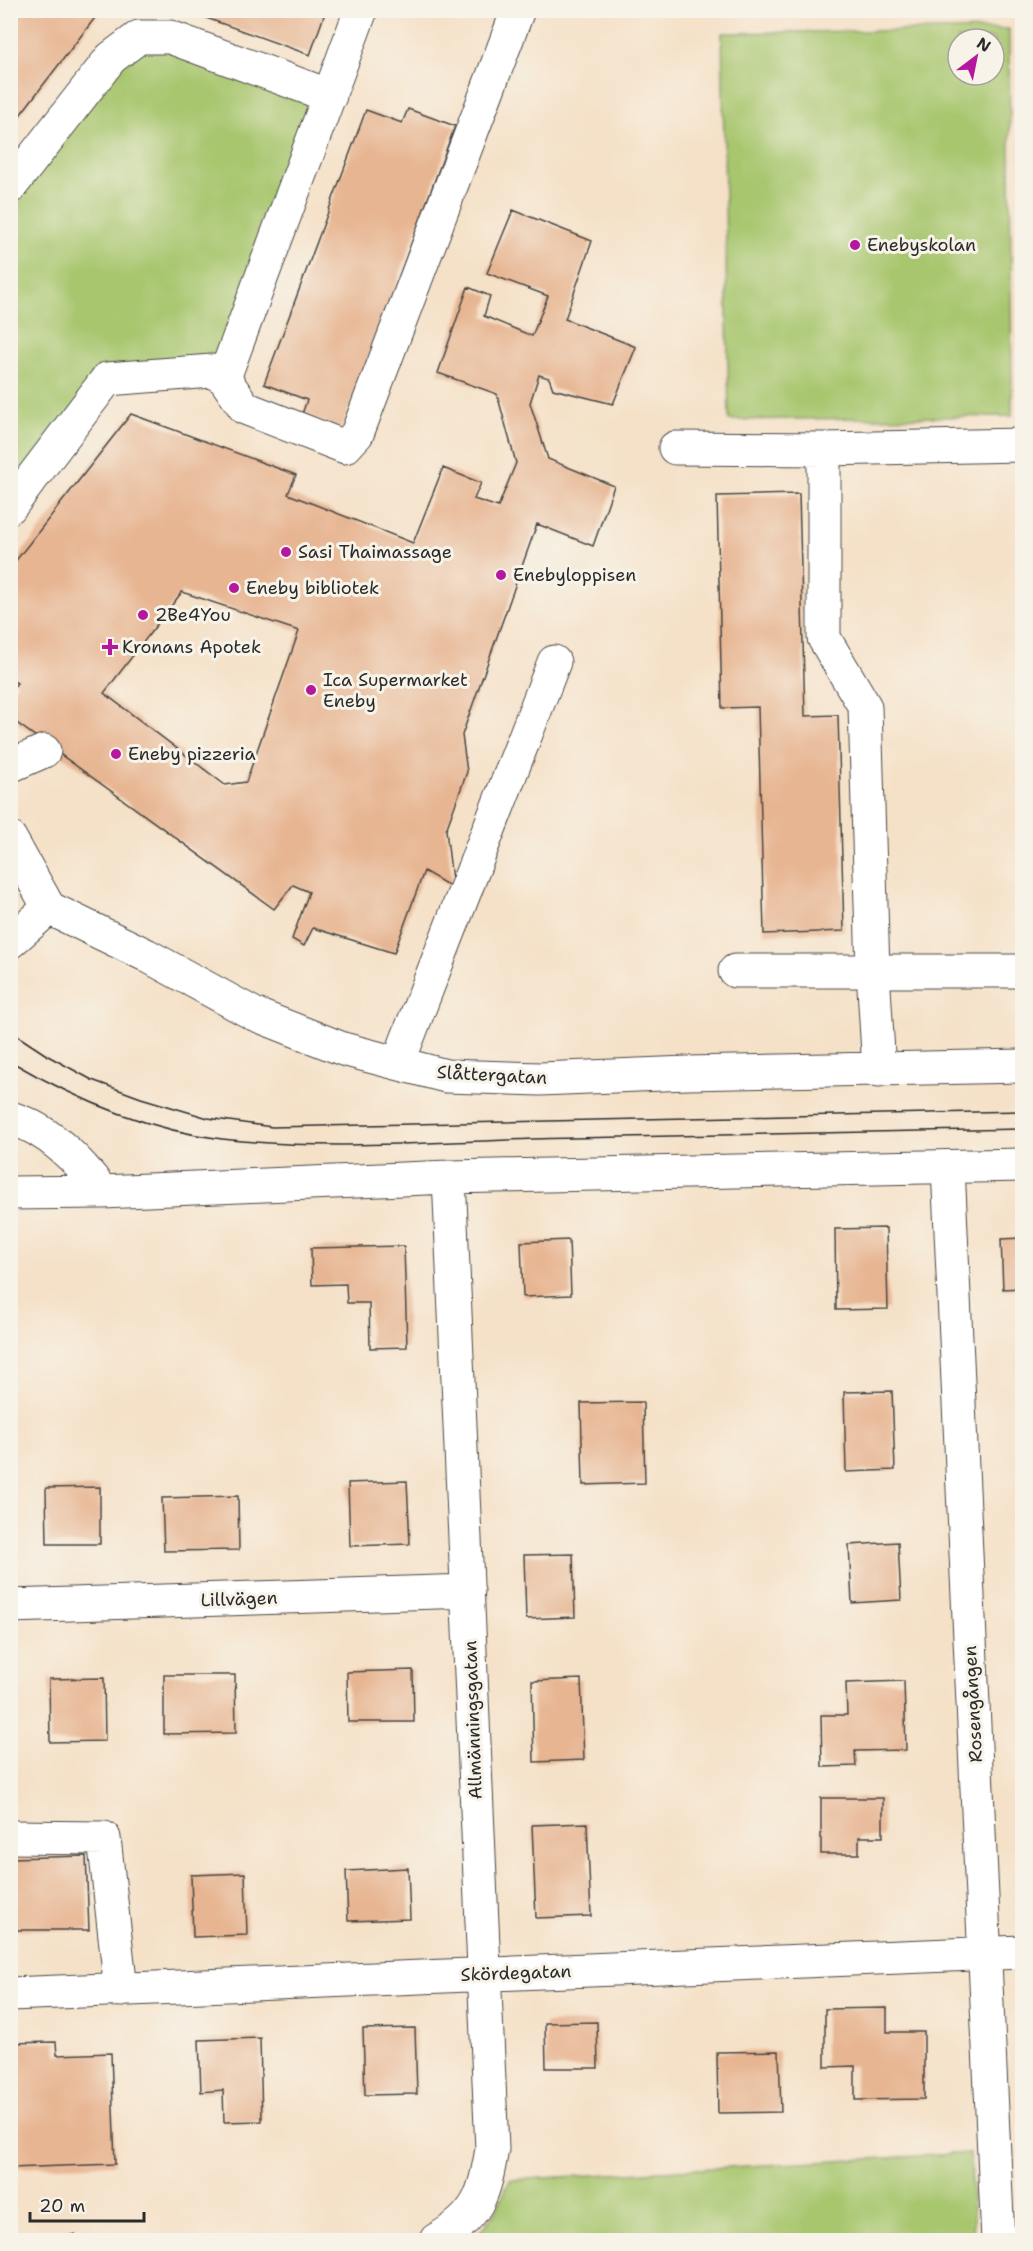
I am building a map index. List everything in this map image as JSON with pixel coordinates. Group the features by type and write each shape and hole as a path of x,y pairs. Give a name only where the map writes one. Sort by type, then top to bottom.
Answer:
{"street":[{"path":"224,378 361,10"},
{"path":"10,507 107,379 212,370 224,378 245,408 345,447 357,434 518,10"},
{"path":"10,187 111,58 139,38 170,37 330,96"},
{"path":"675,448 824,449 1023,445"},
{"path":"824,449 824,638 865,707 873,971 879,1070"},
{"path":"398,1063 554,662"},
{"path":"10,766 44,751"},
{"path":"10,838 49,908 10,942"},
{"name":"Slåttergatan","path":"49,908 146,955 254,1014 343,1049 446,1076 540,1079 687,1073 1023,1066"},
{"path":"735,971 1023,971"},
{"path":"10,1118 43,1132 89,1174 102,1192"},
{"path":"10,1193 102,1192 449,1177 1023,1165"},
{"name":"Rosengången","path":"948,1167 998,2241"},
{"name":"Allmänningsgatan","path":"436,2241 457,2229 476,2207 486,2181 492,2149 449,1177"},
{"name":"Lillvägen","path":"10,1606 468,1591"},
{"path":"10,1837 104,1838 121,1990"},
{"name":"Skördegatan","path":"10,1994 1023,1952"}],"green space":[{"name":"Enebyskolan","path":"1006,29 1009,29 1012,416 729,420 722,33 946,30 946,87 1006,87"},
{"path":"139,37 330,96 224,378 107,379 11,507 11,187"},
{"path":"970,2153 974,2240 473,2240 495,2213 510,2180"}],"building":[{"path":"10,10 101,10 10,128"},
{"path":"184,10 326,10 310,55"},
{"path":"408,109 455,126 342,429 302,414 307,400 264,384 366,110 402,123"},
{"path":"513,210 592,241 565,319 636,347 613,404 553,389 549,378 539,375 530,403 548,459 614,486 593,546 537,524 462,735 467,772 446,830 453,888 424,871 394,953 313,928 304,946 292,939 309,892 293,885 274,909 10,718 10,692 17,683 10,679 10,568 131,414 296,475 288,494 413,543 443,468 481,483 474,499 498,507 516,463 497,394 438,373 468,287 490,296 484,316 532,336 548,296 487,273","holes":["182,592 299,631 246,782 225,785 104,693"]},
{"path":"799,494 805,716 838,715 844,931 764,934 758,707 722,708 717,496"},
{"path":"886,1228 888,1309 836,1310 835,1229"},
{"path":"1022,1238 1022,1288 1003,1289 1001,1239"},
{"path":"569,1240 571,1295 523,1297 521,1242"},
{"path":"404,1246 407,1347 370,1348 369,1303 347,1303 346,1284 312,1285 311,1248"},
{"path":"892,1391 895,1470 846,1472 844,1392"},
{"path":"643,1402 645,1483 583,1485 581,1403"},
{"path":"1020,1405 1022,1405 1022,1450 1021,1450"},
{"path":"407,1481 410,1544 350,1546 348,1483"},
{"path":"100,1487 100,1544 47,1544 46,1488"},
{"path":"238,1496 239,1550 164,1551 162,1498"},
{"path":"898,1542 901,1600 852,1603 849,1545"},
{"path":"573,1554 575,1617 526,1619 524,1555"},
{"path":"413,1670 414,1722 348,1722 347,1672"},
{"path":"164,1675 235,1675 236,1733 164,1734"},
{"path":"104,1678 105,1741 50,1742 49,1679"},
{"path":"581,1679 584,1760 534,1762 532,1681"},
{"path":"904,1681 906,1750 855,1751 856,1766 822,1767 821,1715 847,1715 846,1683"},
{"path":"821,1798 883,1798 883,1837 859,1837 859,1854 821,1854"},
{"path":"587,1823 591,1916 536,1918 532,1825"},
{"path":"86,1856 89,1930 10,1930 10,1858"},
{"path":"408,1868 410,1919 348,1921 346,1871"},
{"path":"245,1873 247,1935 193,1937 191,1875"},
{"path":"887,2008 887,2032 924,2032 924,2099 855,2100 855,2066 825,2067 825,2009"},
{"path":"597,2022 598,2068 546,2068 545,2023"},
{"path":"415,2028 417,2094 365,2095 363,2029"},
{"path":"260,2038 262,2121 224,2122 223,2090 201,2092 199,2040"},
{"path":"56,2042 57,2055 111,2053 115,2164 10,2168 10,2043"},
{"path":"779,2051 781,2112 718,2113 717,2052"},
{"path":"75,2234 77,2240 55,2240"}],"tram line":[{"path":"10,1031 48,1056 92,1080 141,1098 208,1118 272,1127 1022,1111"},
{"path":"10,1061 86,1100 139,1120 194,1135 266,1143 353,1145 1022,1129"}],"place":[{"name":"Enebyskolan","path":"855,245"},
{"name":"Sasi Thaimassage","path":"286,552"},
{"name":"Enebyloppisen","path":"501,575"},
{"name":"Eneby bibliotek","path":"234,588"},
{"name":"2Be4You","path":"143,615"},
{"name":"Kronans Apotek","path":"110,647"},
{"name":"Ica Supermarket Eneby","path":"311,690"},
{"name":"Eneby pizzeria","path":"116,754"}]}
